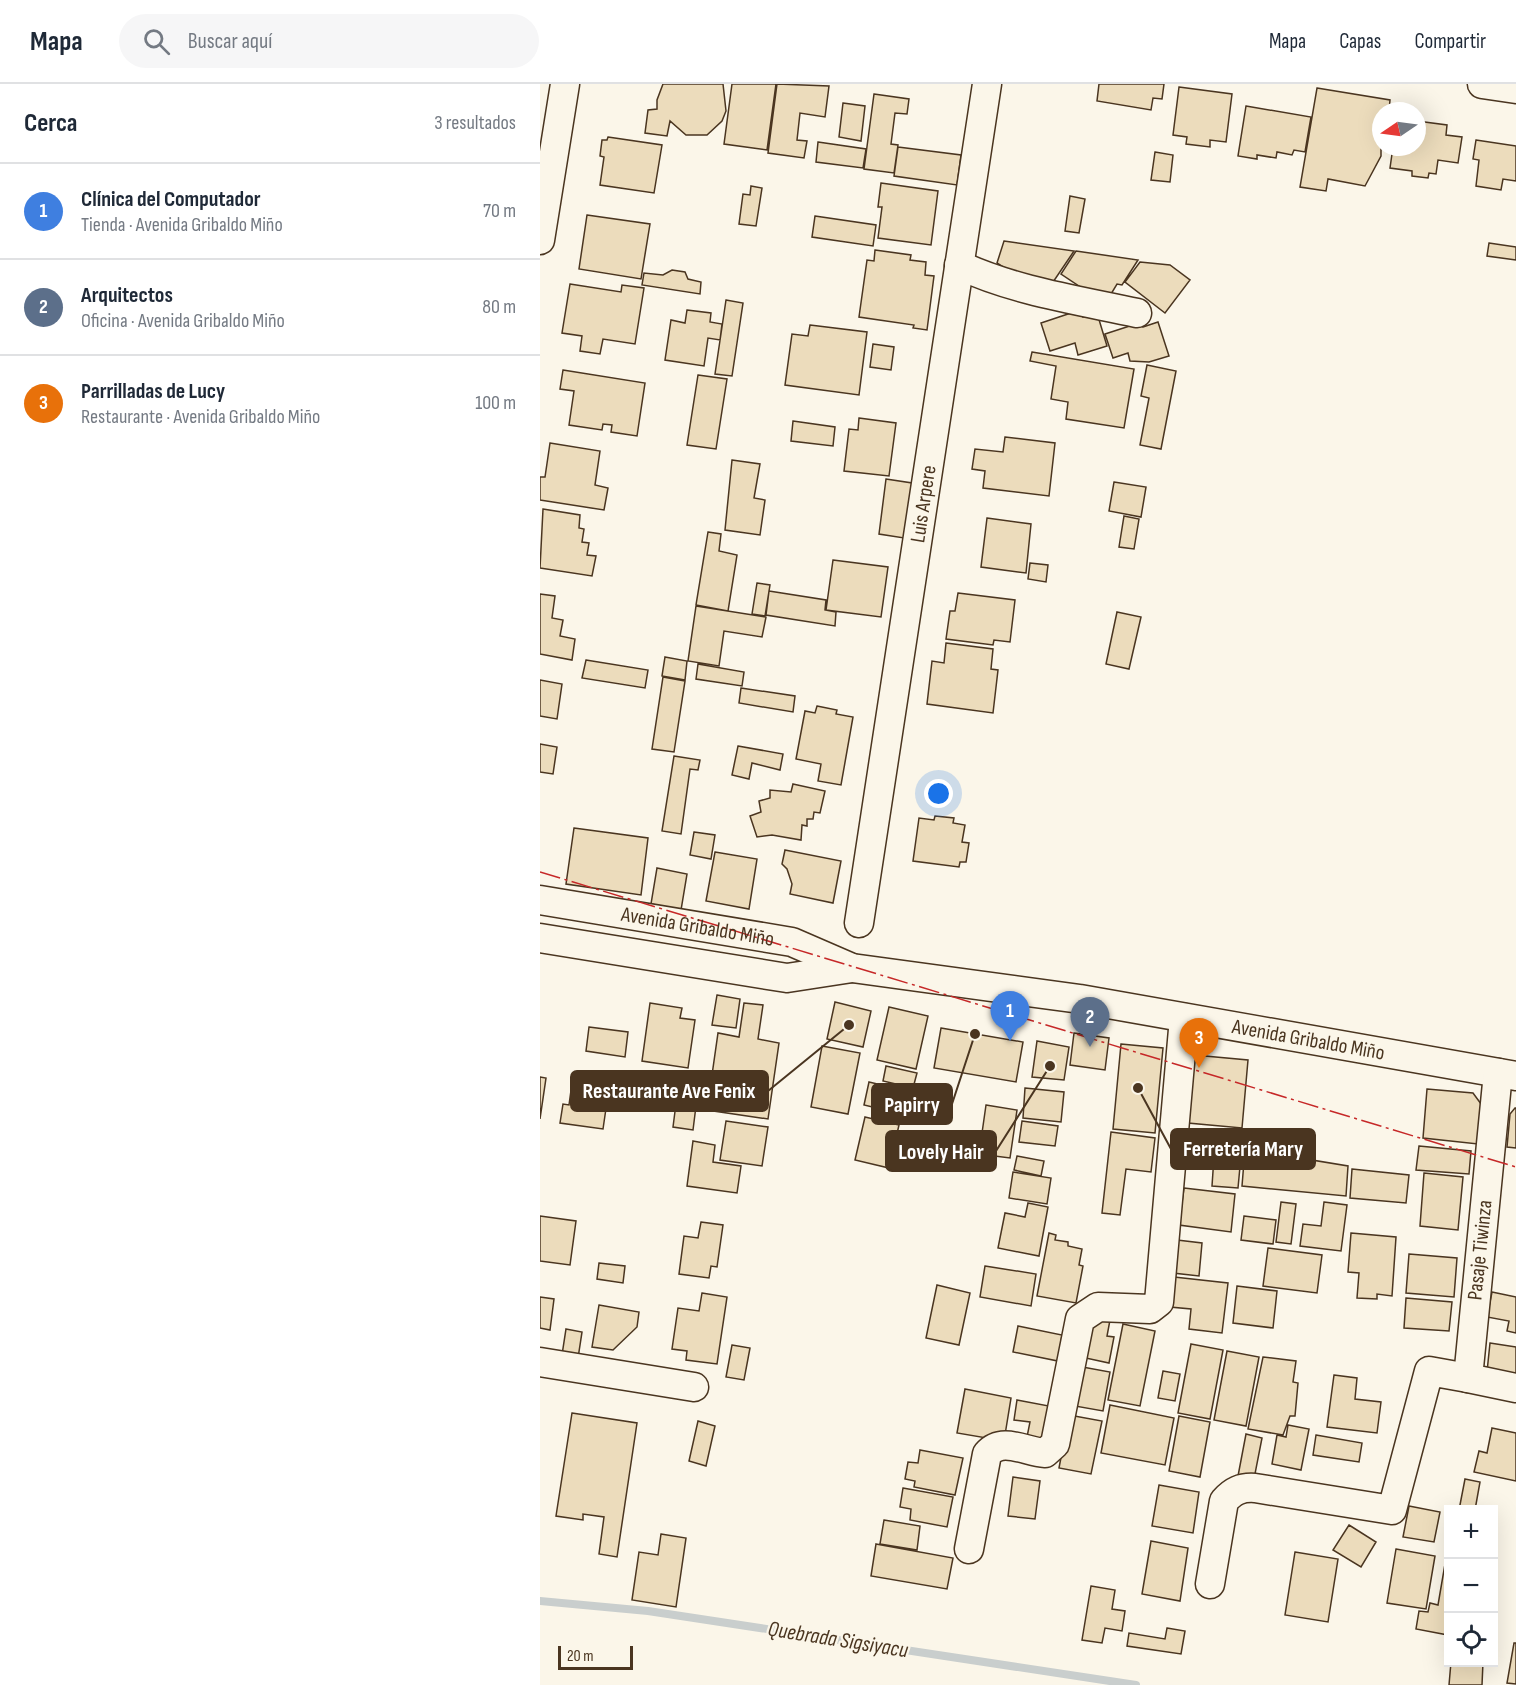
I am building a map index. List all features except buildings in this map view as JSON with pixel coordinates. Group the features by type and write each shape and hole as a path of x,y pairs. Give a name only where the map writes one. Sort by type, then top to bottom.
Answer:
{"street":[{"path":"540,240 565,84"},
{"name":"Luis Arpere","path":"859,924 987,84"},
{"path":"1482,84 1516,89"},
{"path":"959,265 986,278 1044,294 1137,313"},
{"name":"Avenida Gribaldo Miño","path":"540,900 792,942 852,968 1080,999 1507,1074"},
{"name":"Avenida Gribaldo Miño","path":"540,938 787,978 852,968"},
{"path":"969,1549 987,1454 1003,1444 1045,1453 1055,1444 1080,1319 1098,1307 1150,1310 1159,1302 1184,1018"},
{"name":"Pasaje Tiwinza","path":"1468,1378 1507,1074"},
{"path":"540,1362 694,1387"},
{"path":"1210,1584 1224,1500 1230,1494 1238,1489 1255,1488 1392,1510 1429,1371 1516,1388"}],"waterway":[{"name":"Quebrada Sigsiyacu","path":"540,1601 648,1611 1136,1685"}],"power":[{"path":"540,872 1516,1167"}],"place":[{"name":"Restaurante Ave Fenix","path":"849,1025"},
{"name":"Papirry","path":"975,1034"},
{"name":"Clínica del Computador","path":"1010,1041"},
{"name":"Arquitectos","path":"1090,1047"},
{"name":"Lovely Hair","path":"1050,1066"},
{"name":"Parrilladas de Lucy","path":"1199,1068"},
{"name":"Ferretería Mary","path":"1138,1088"}]}
